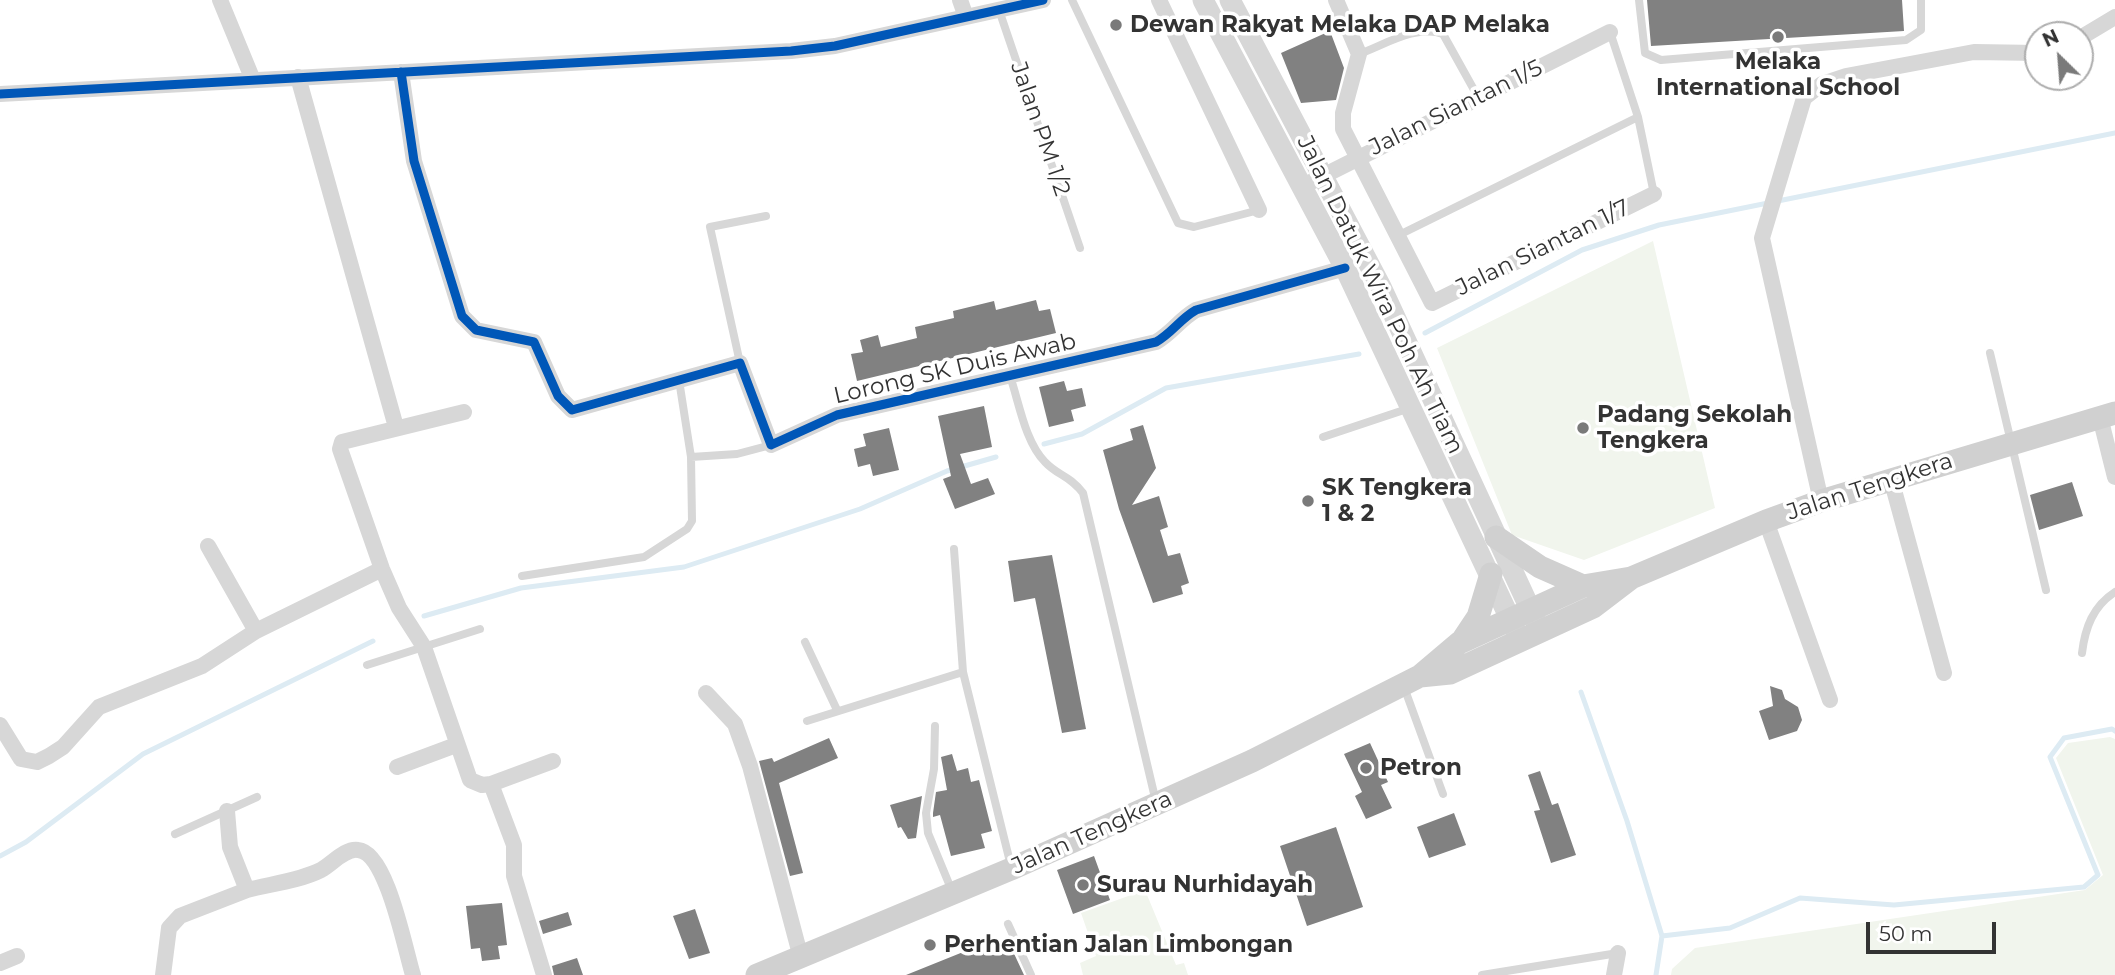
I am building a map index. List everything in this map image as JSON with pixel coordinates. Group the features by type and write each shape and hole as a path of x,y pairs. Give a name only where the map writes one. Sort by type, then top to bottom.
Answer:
{"main road":[{"name":"Jalan Tengkera","path":"1411,680 1450,673 1583,586 1631,578 1766,521 1821,501 2107,415"},
{"path":"1496,537 1540,567 1583,586"},
{"path":"1460,643 1478,617 1491,574"},
{"name":"Jalan Tengkera","path":"757,975 953,894 1157,805 1411,680 1460,643 1593,607 1631,578"}],"street":[{"path":"220,0 253,80"},
{"path":"960,0 966,17"},
{"path":"0,94 791,51 835,46 1043,0"},
{"path":"1159,0 1259,210"},
{"name":"Jalan Datuk Wira Poh Ah Tiam","path":"1203,0 1345,268 1491,574 1525,625"},
{"name":"Jalan Datuk Wira Poh Ah Tiam","path":"1230,0 1381,287 1496,537 1525,625"},
{"path":"1336,0 1359,54 1343,113 1343,129 1397,236"},
{"path":"2094,30 2115,17"},
{"name":"Jalan Siantan 1/5","path":"1303,186 1610,33"},
{"path":"1821,501 1762,238 1804,98 1822,84 1846,76 1974,52 2024,53"},
{"path":"401,72 414,161 466,323 476,330 534,342 558,396 572,410 740,363 771,444"},
{"path":"298,76 396,426"},
{"name":"Jalan Siantan 1/7","path":"1397,236 1432,303 1654,194"},
{"name":"Lorong SK Duis Awab","path":"771,444 837,415 1156,342 1169,335 1186,316 1196,310 1345,268"},
{"path":"464,412 396,426 342,442 340,449 382,569 399,608 424,647 470,780 482,785 491,783 553,761"},
{"path":"2107,415 2115,477"},
{"path":"1891,479 1944,673"},
{"path":"1766,521 1830,700"},
{"path":"208,546 256,631"},
{"path":"0,725 22,759 37,762 63,747 99,707 202,666 256,631 382,569"},
{"path":"706,693 735,723 750,766 801,958"},
{"path":"397,767 456,745"},
{"path":"491,783 514,845 514,876 544,975"},
{"path":"227,811 230,847 247,890"},
{"path":"163,975 164,950 169,928 194,909 247,890 319,871 351,851 366,852 378,863 386,879 413,975"},
{"path":"1614,975 1618,953"},
{"path":"0,963 17,956"}],"lane":[{"path":"1072,0 1178,223 1194,227 1259,210"},
{"path":"1639,0 1645,53 1661,60 1906,40 1921,30 1921,0"},
{"name":"Jalan PM 1/2","path":"999,10 1080,248"},
{"path":"1359,54 1432,30 1443,34 1478,97"},
{"path":"1610,33 1638,117 1654,194"},
{"path":"1397,236 1638,117"},
{"path":"740,363 710,227 766,216"},
{"path":"1990,353 2046,590"},
{"path":"1010,376 1034,449 1046,464 1071,477 1083,493 1157,805"},
{"path":"522,576 644,557 687,529 692,521 691,457 679,380"},
{"path":"1323,437 1412,407"},
{"path":"691,457 737,454 771,444"},
{"path":"954,549 963,672 1011,869"},
{"path":"2082,653 2089,622 2101,603 2115,592"},
{"path":"368,666 480,629"},
{"path":"805,642 837,710"},
{"path":"807,721 963,672"},
{"path":"1411,680 1443,794"},
{"path":"935,726 934,769 926,813 929,833 953,894"},
{"path":"174,834 257,797"},
{"path":"1008,924 1031,975"},
{"path":"1482,975 1518,972 1618,953"}],"shaded area":[{"name":"Padang Sekolah Tengkera","path":"1653,241 1715,508 1584,560 1512,535 1437,348"},
{"path":"2110,737 2115,739 2115,975 1671,975 1672,969 1695,948 2085,890 2103,875 2056,758 2068,743"},
{"path":"1145,890 1176,965 1184,963 1188,975 1083,975 1080,963 1096,956 1081,913"}],"building":[{"path":"1647,0 1902,0 1904,31 1651,46"},
{"path":"1330,31 1344,68 1336,100 1301,103 1281,53"},
{"path":"1036,300 1039,311 1050,309 1056,333 857,381 851,354 863,352 860,340 878,335 881,347 917,338 915,327 954,318 953,311 994,301 996,310"},
{"path":"1064,381 1067,391 1082,388 1086,406 1071,410 1074,421 1049,427 1039,387"},
{"path":"984,406 992,447 960,454 971,484 988,478 995,494 955,509 943,479 951,476 938,416"},
{"path":"1143,425 1156,468 1132,505 1159,496 1168,527 1160,530 1168,556 1180,553 1189,583 1181,586 1183,594 1153,603 1119,509 1103,450 1133,440 1130,429"},
{"path":"889,428 899,470 873,476 870,464 858,467 854,449 866,446 863,434"},
{"path":"2072,482 2083,516 2039,530 2030,495"},
{"path":"1052,555 1086,729 1062,733 1035,598 1014,602 1008,561"},
{"path":"1770,686 1782,690 1785,699 1798,707 1802,720 1797,731 1769,740 1759,711 1773,706"},
{"path":"829,738 838,758 779,783 803,873 790,876 759,761 772,758 774,762"},
{"name":"Petron","path":"1370,743 1388,782 1381,785 1392,808 1366,819 1355,796 1362,792 1344,754"},
{"path":"952,754 957,771 968,768 971,782 979,780 992,831 981,834 985,848 951,856 940,815 933,817 933,813 936,792 947,790 941,757"},
{"path":"1540,771 1552,805 1558,803 1576,855 1551,863 1534,811 1540,810 1528,775"},
{"path":"922,796 916,838 908,839 901,827 898,828 890,805"},
{"path":"1454,813 1466,845 1429,858 1417,827"},
{"path":"1336,827 1363,907 1307,926 1280,846"},
{"name":"Surau Nurhidayah","path":"1094,856 1110,900 1073,914 1057,870"},
{"path":"502,903 507,945 498,946 500,959 482,961 480,948 471,949 466,906"},
{"path":"695,909 710,953 689,959 673,916"},
{"path":"568,912 572,925 543,934 539,921"},
{"path":"988,942 994,951 1010,945 1024,975 906,975"},
{"path":"577,958 583,975 554,975 552,966"}],"waterway":[{"path":"1425,333 1582,250 1659,225 2115,133"},
{"path":"1044,444 1082,434 1166,388 1359,354"},
{"path":"424,616 521,588 684,567 860,509 947,471 996,457"},
{"path":"0,856 26,842 143,754 373,641"},
{"path":"1581,692 1627,821 1662,936 1656,975"},
{"path":"1662,936 1730,928 1800,898 1894,905 2084,887 2098,875 2050,757 2064,738 2112,729 2115,731"}],"cycle path":[{"path":"0,94 791,51 835,46 1043,0"},
{"path":"401,72 414,161 462,316 476,330 534,342 558,396 572,410 740,363 771,445 837,415 1156,342 1196,310 1345,268"}],"place":[{"name":"Dewan Rakyat Melaka DAP Melaka","path":"1116,25"},
{"name":"Melaka International School","path":"1778,37"},
{"name":"Padang Sekolah Tengkera","path":"1583,428"},
{"name":"SK Tengkera 1 & 2","path":"1308,501"},
{"name":"Petron","path":"1366,768"},
{"name":"Surau Nurhidayah","path":"1083,885"},
{"name":"Perhentian Jalan Limbongan","path":"930,945"}]}
